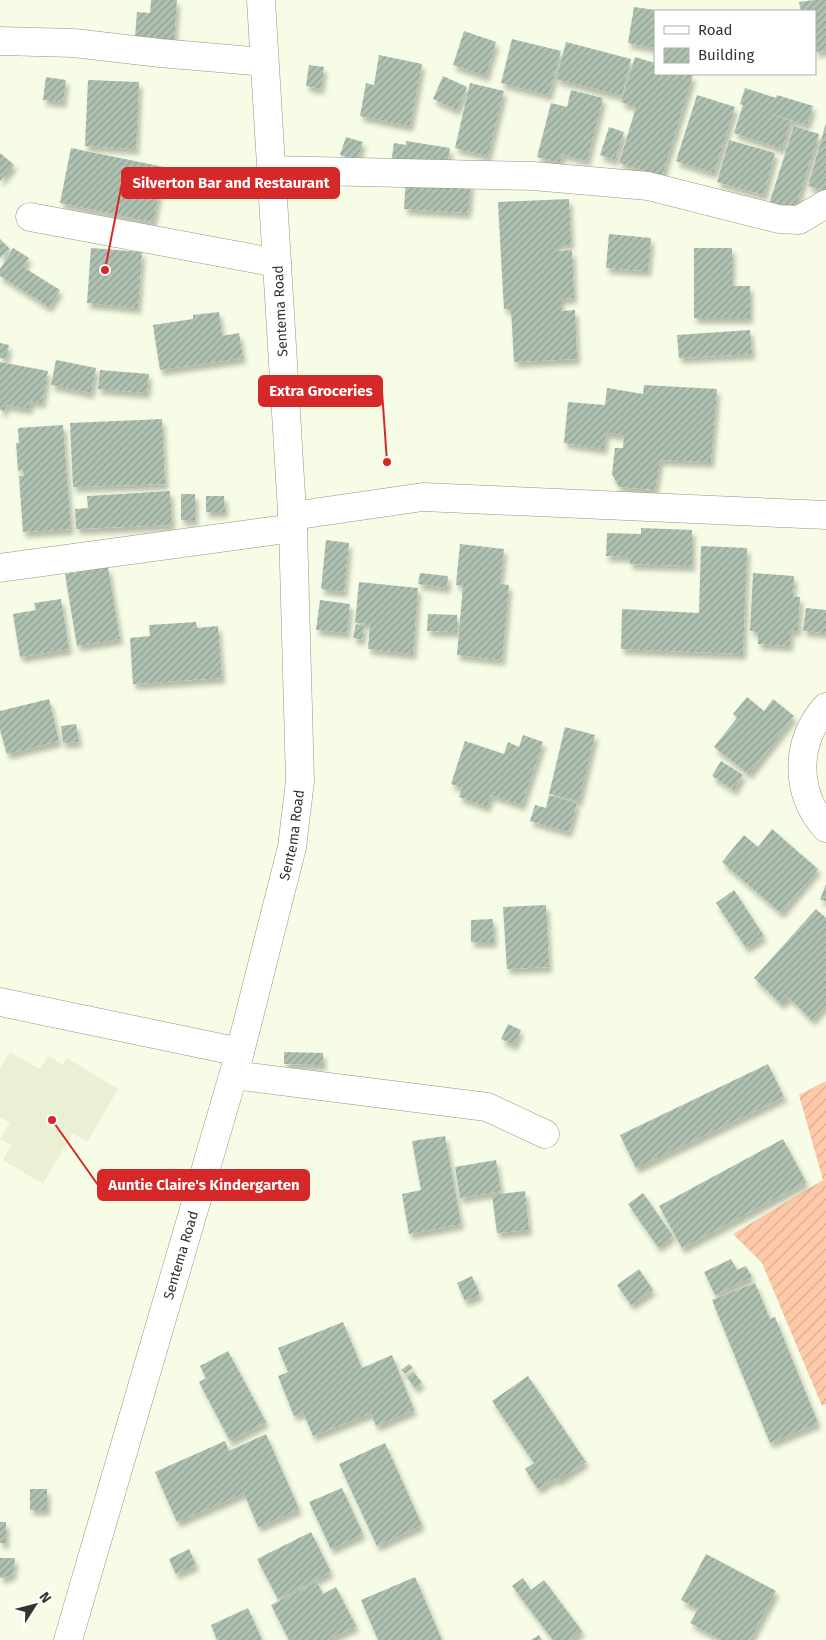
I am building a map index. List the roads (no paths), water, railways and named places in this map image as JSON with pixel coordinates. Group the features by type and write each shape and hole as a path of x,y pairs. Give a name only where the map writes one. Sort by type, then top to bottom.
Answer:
{"street":[{"name":"Sentema Road","path":"68,1640 237,1063 276,917 292,847 300,781 293,522 261,0"},
{"path":"0,41 74,43 264,62"},
{"path":"271,170 533,176 648,186 779,219 799,220 826,204"},
{"path":"30,217 277,263"},
{"path":"0,568 293,522 423,497 826,515"},
{"path":"826,707 819,715 808,736 802,755 806,798 815,816 826,828"},
{"path":"0,1002 237,1063 487,1106 545,1134"}],"place":[{"name":"Silverton Bar and Restaurant","path":"105,270"},
{"name":"Extra Groceries","path":"387,462"},
{"name":"Auntie Claire's Kindergarten","path":"52,1120"}]}
